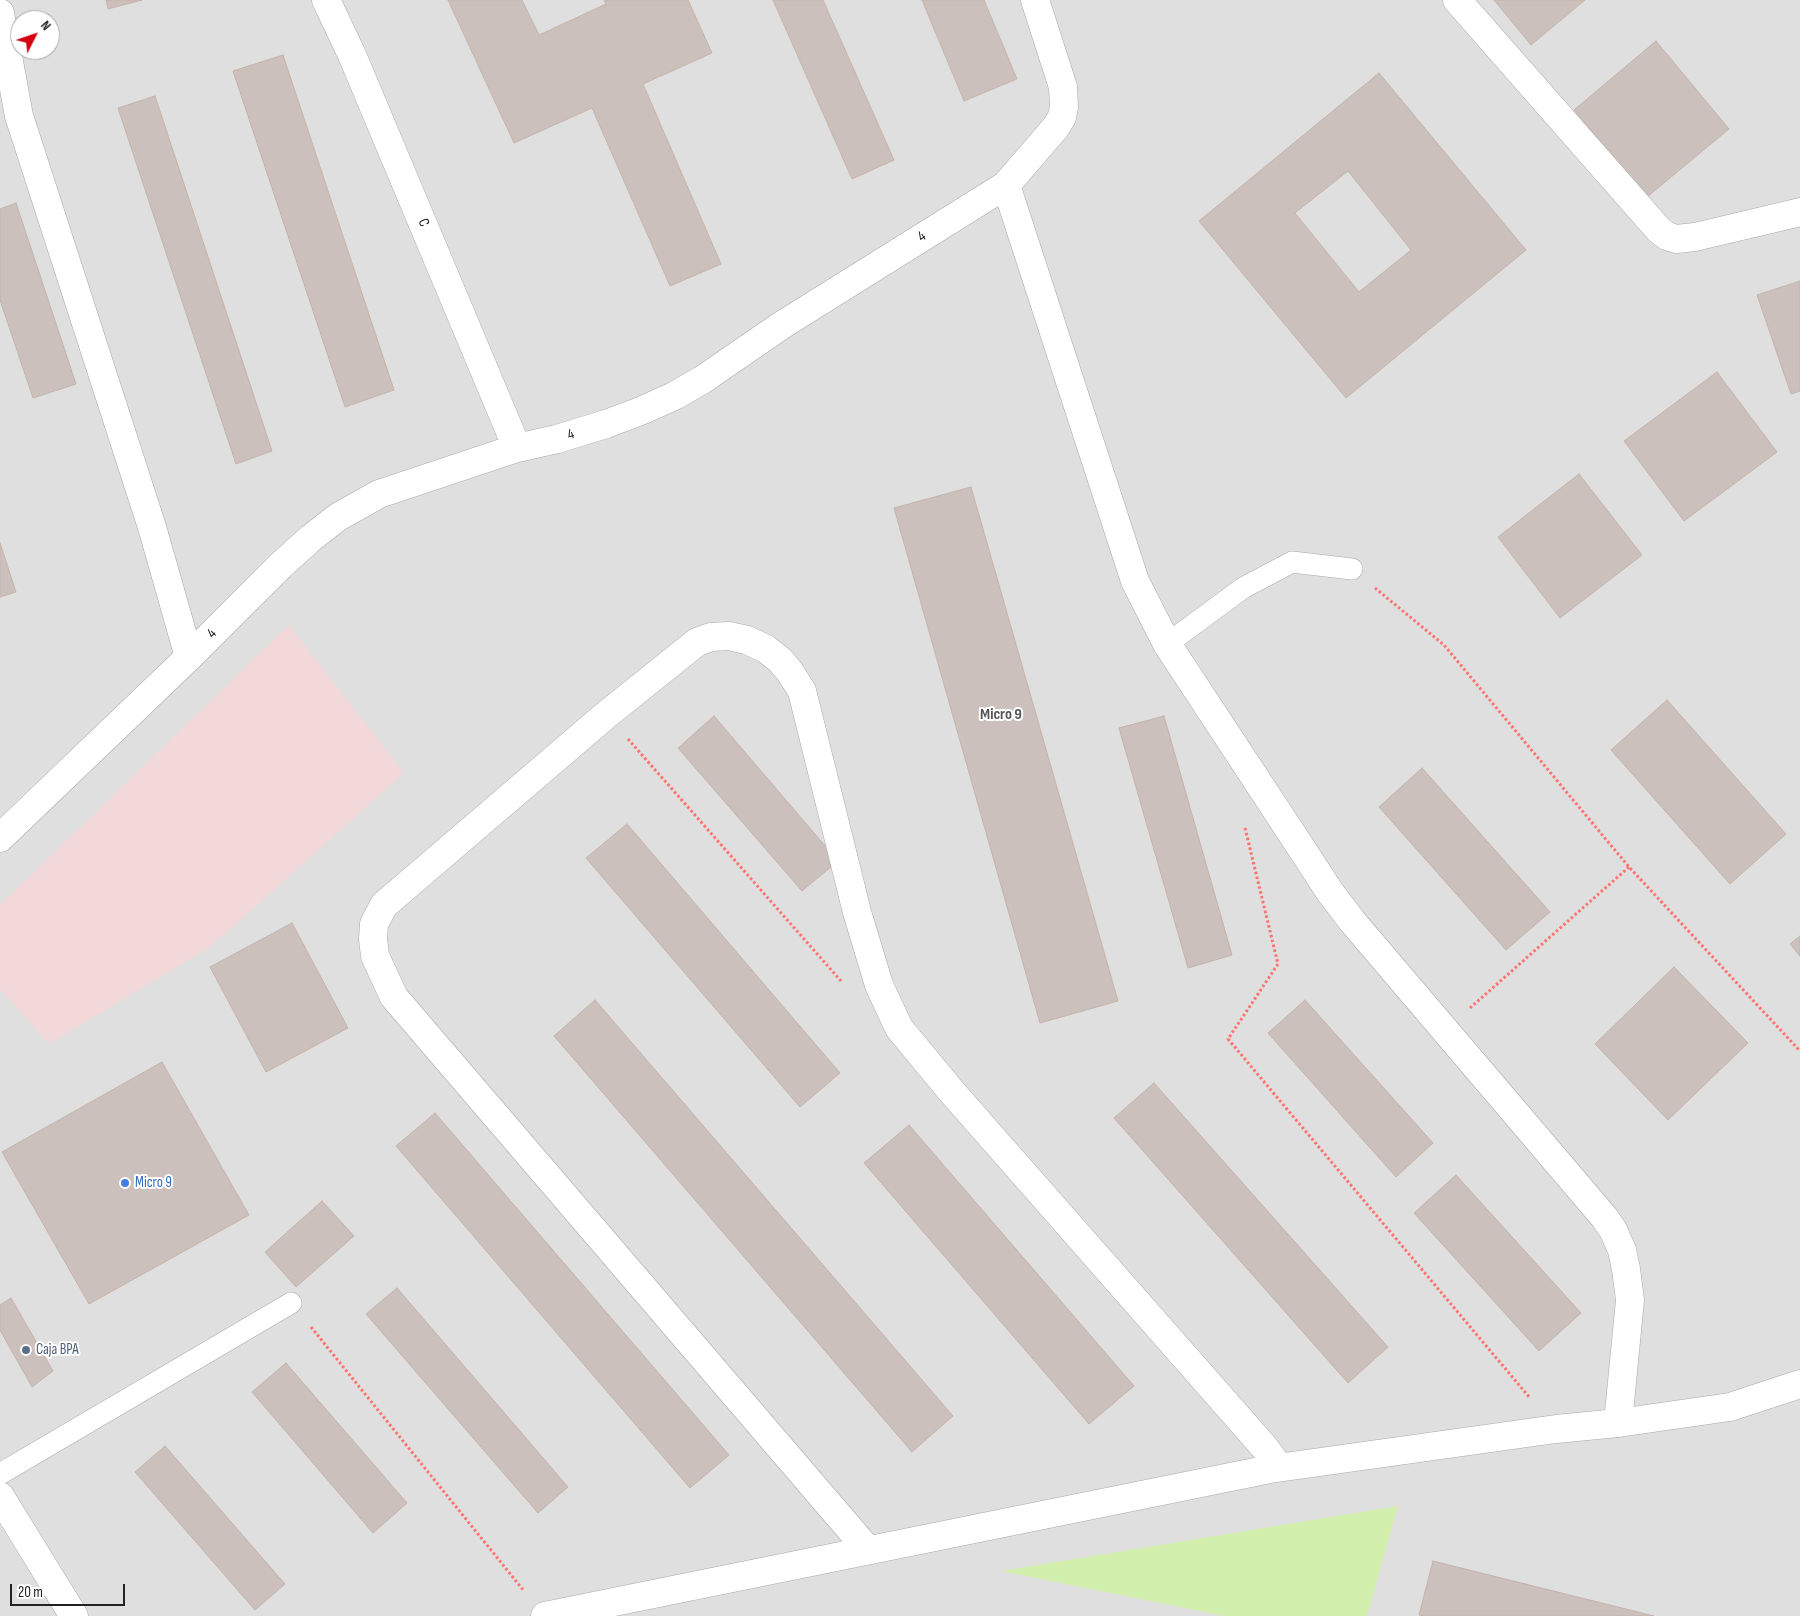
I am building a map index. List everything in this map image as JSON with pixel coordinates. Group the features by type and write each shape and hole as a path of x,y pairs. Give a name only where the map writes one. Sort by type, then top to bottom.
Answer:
{"street":[{"name":"C","path":"326,0 352,54 517,448"},
{"name":"4","path":"0,838 189,657 280,566 338,517 379,494 517,448 557,439 606,424 674,396 702,380 782,325 1006,185 1056,127 1062,117 1064,107 1063,87 1035,0"},
{"path":"1457,0 1659,230 1667,236 1676,239 1695,238 1800,212"},
{"path":"0,14 19,116 152,527 189,657"},
{"path":"1006,185 1135,581 1167,644 1330,892 1352,921 1604,1217 1616,1237 1622,1250 1630,1300 1618,1423"},
{"path":"868,1550 394,997 375,956 374,924 384,905 606,715 697,642 711,637 729,636 747,640 766,649 780,660 802,691 857,912 879,985 899,1028 952,1092 1265,1448 1279,1467"},
{"path":"545,1616 593,1612 868,1550 1279,1467 1730,1407 1800,1384"},
{"path":"0,1496 74,1616"}],"lane":[{"path":"1167,644 1243,588 1292,562 1352,569"},
{"path":"0,1474 292,1303"}],"path":[{"path":"1352,569 1444,645 1629,867 1800,1051"},
{"path":"1244,822 1278,964 1228,1040 1556,1429"},
{"path":"1445,1030 1629,867"},
{"path":"292,1303 545,1616"}],"shaded area":[{"path":"0,0 1800,0 1800,1616 0,1616"},
{"path":"289,625 404,773 210,947 49,1044 0,989 0,905"}],"green space":[{"path":"1398,1506 1367,1616 1225,1616 1001,1571"}],"building":[{"path":"106,0 142,0 108,9"},
{"path":"448,0 522,0 539,35 606,4 604,0 688,0 712,53 643,84 721,264 670,286 592,108 514,143"},
{"path":"773,0 823,0 894,160 852,179"},
{"path":"922,0 984,0 1017,79 964,101"},
{"path":"1494,0 1585,0 1531,45"},
{"path":"1656,41 1729,129 1647,197 1574,110"},
{"path":"283,55 394,390 345,407 233,71"},
{"path":"1379,73 1526,250 1346,398 1199,221","holes":["1348,171 1411,250 1359,292 1295,213"]},
{"path":"155,96 272,451 236,464 118,108"},
{"path":"16,203 76,384 33,398 0,300 0,209"},
{"path":"1800,281 1800,391 1791,394 1757,295"},
{"path":"1717,372 1777,452 1684,521 1624,441"},
{"path":"1579,474 1642,555 1560,618 1498,537"},
{"path":"971,487 1118,1001 1040,1023 894,508"},
{"path":"0,543 16,592 0,597"},
{"path":"1667,700 1786,834 1730,884 1611,750"},
{"path":"714,716 838,861 802,891 678,748"},
{"path":"1164,716 1232,955 1188,968 1119,728"},
{"path":"1422,768 1550,912 1506,950 1379,807"},
{"path":"627,824 840,1073 800,1107 586,858"},
{"path":"292,923 348,1028 266,1072 210,967"},
{"path":"1800,936 1800,956 1790,944"},
{"path":"1674,967 1748,1043 1668,1120 1595,1044"},
{"path":"595,1000 953,1416 912,1452 554,1036"},
{"path":"1305,1000 1433,1143 1396,1177 1268,1033"},
{"name":"Micro 9","path":"162,1062 249,1215 89,1304 2,1152"},
{"path":"1154,1083 1388,1347 1348,1383 1114,1118"},
{"path":"435,1113 729,1455 690,1488 396,1146"},
{"path":"909,1125 1134,1386 1089,1424 864,1163"},
{"path":"1456,1175 1581,1313 1539,1351 1414,1213"},
{"path":"322,1201 354,1236 296,1287 265,1252"},
{"path":"397,1288 568,1487 538,1513 366,1314"},
{"name":"Caja BPA","path":"11,1298 53,1371 32,1387 0,1330 0,1305"},
{"path":"286,1363 407,1503 373,1533 252,1392"},
{"path":"165,1446 285,1584 255,1610 135,1472"},
{"path":"1433,1561 1654,1616 1419,1615"}],"place":[{"name":"Micro 9","path":"125,1183"},
{"name":"Caja BPA","path":"26,1350"}],"district":[{"name":"Micro 9","path":"1001,715"}]}
